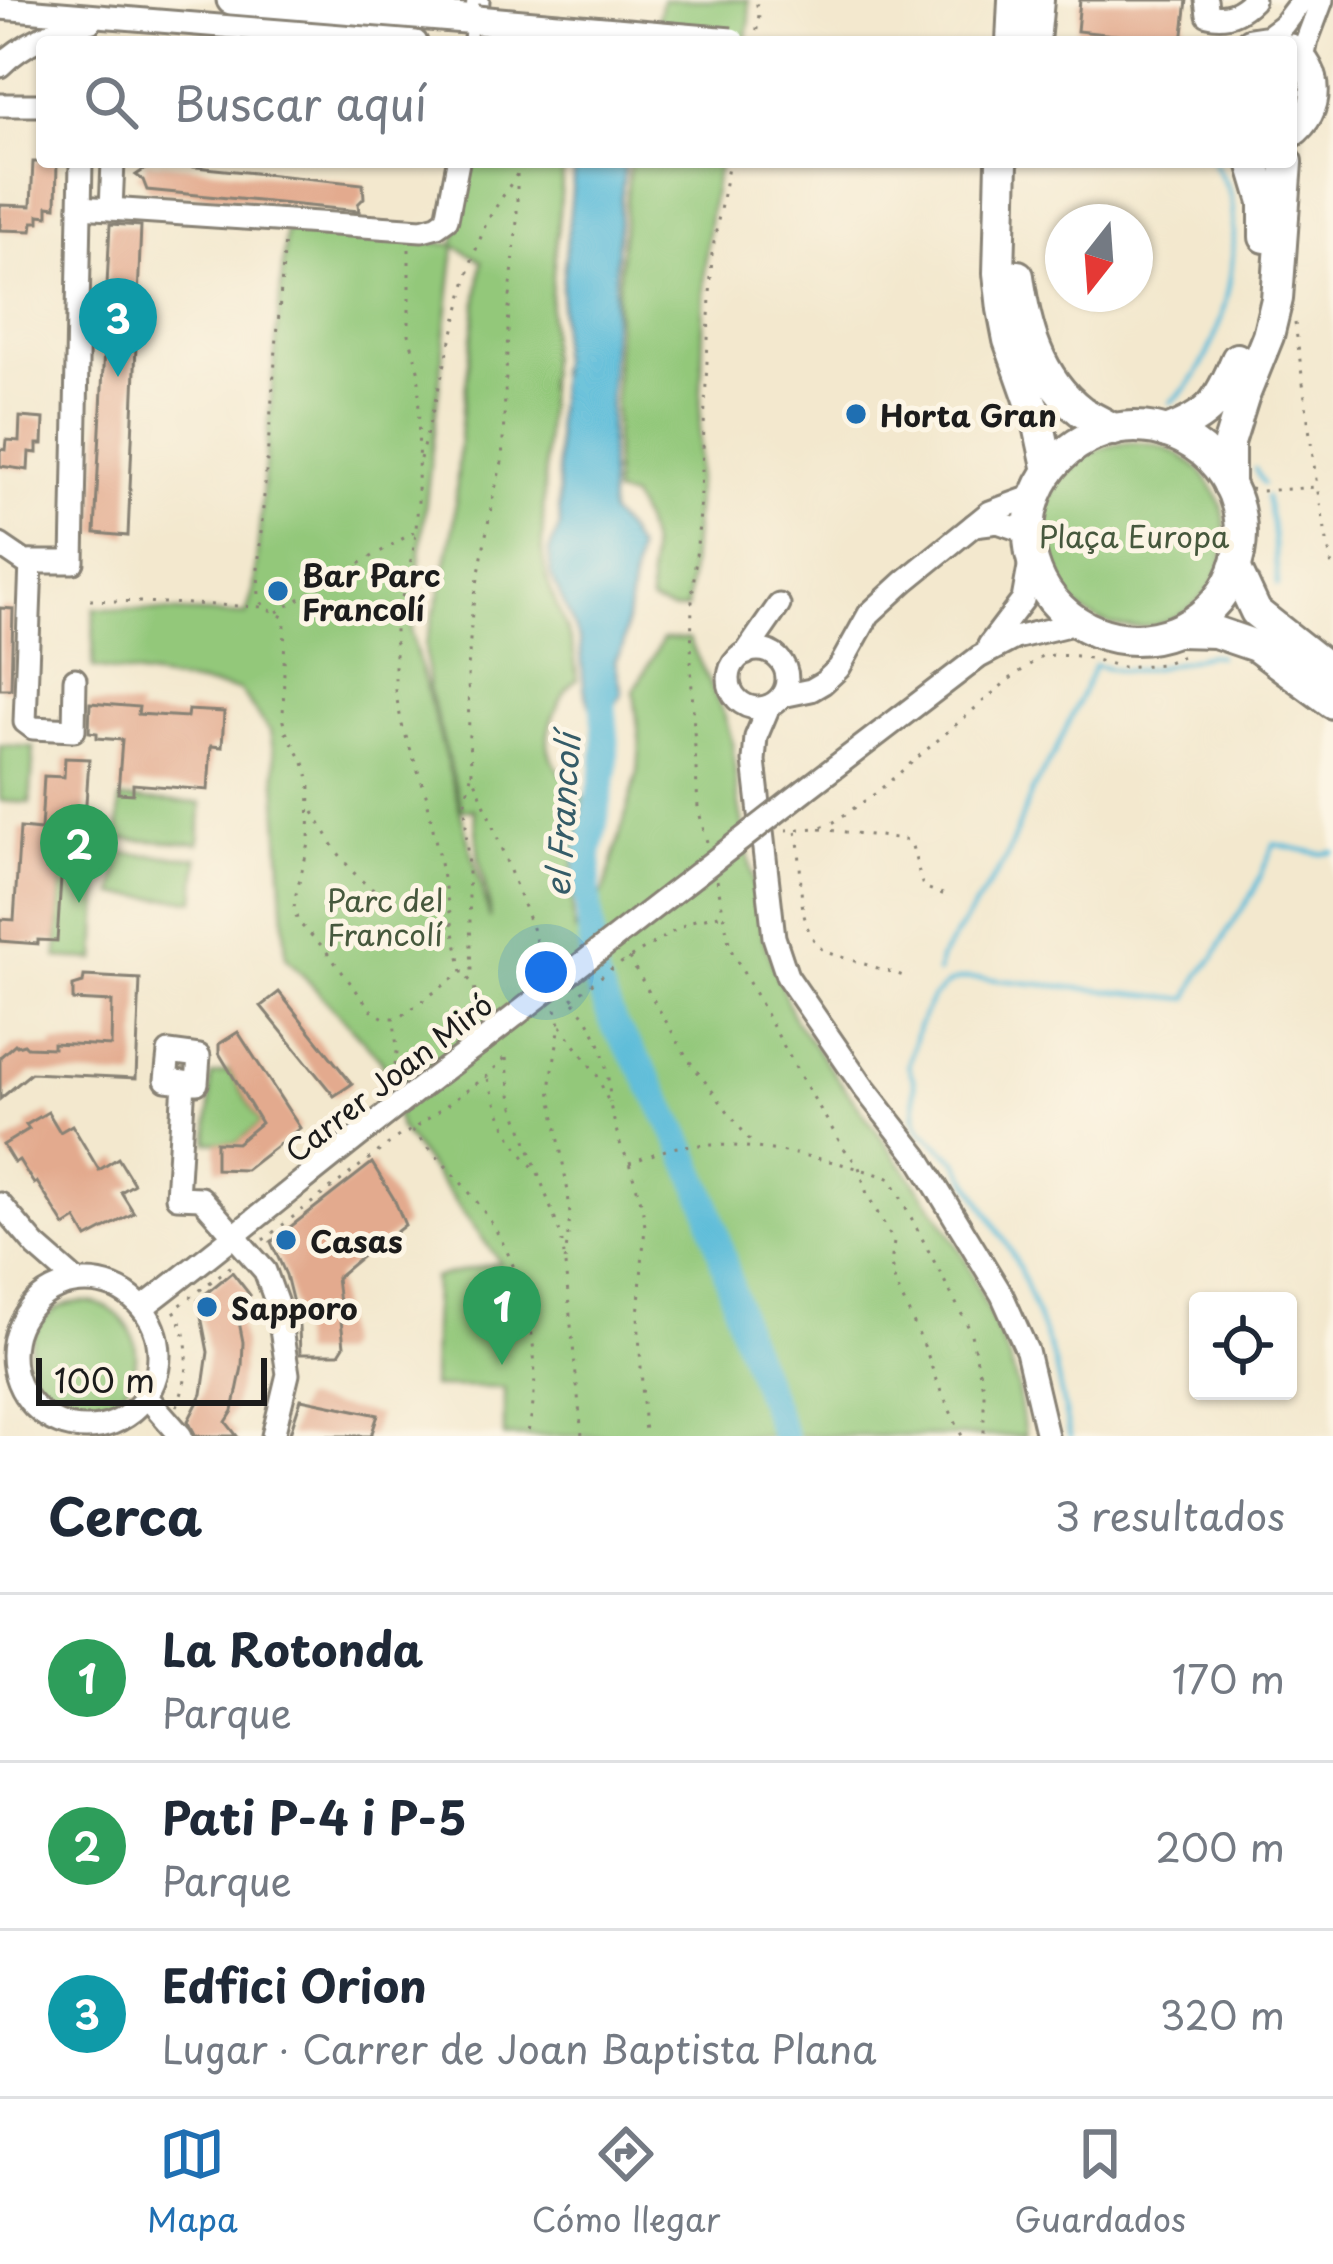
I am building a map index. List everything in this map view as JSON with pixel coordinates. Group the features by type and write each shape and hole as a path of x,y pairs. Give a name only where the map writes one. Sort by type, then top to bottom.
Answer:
{"highway":[{"path":"1012,36 1014,0"},
{"path":"1035,36 1038,0"},
{"path":"1002,168 999,273 1003,308 1009,340 1039,425 1042,483 1030,545 1036,571 1052,598 1077,622 1107,635 1186,641 1215,632 1284,651 1333,673"},
{"path":"1023,168 1018,271 1030,334 1043,367 1079,410 1114,430"},
{"path":"1166,432 1197,421 1224,390 1248,334 1266,229 1265,202 1255,168"},
{"path":"1229,485 1229,442 1268,336 1276,298 1287,168"},
{"path":"1042,483 1071,448 1114,430 1166,432 1209,458 1235,498 1239,554 1228,584 1186,641"},
{"path":"1235,567 1256,612 1284,651 1333,703"}],"main road":[{"path":"231,0 658,36"},
{"path":"1297,66 1315,94 1304,126"}],"street":[{"path":"333,0 391,13"},
{"path":"1206,0 1208,15 1217,18 1232,15 1253,0"},
{"path":"1285,36 1282,25 1302,0"},
{"path":"1297,49 1307,40 1322,0"},
{"path":"3,8 337,36"},
{"path":"47,36 114,19"},
{"path":"0,66 36,42"},
{"path":"0,105 36,105"},
{"path":"0,545 28,562 73,562 81,168"},
{"path":"111,208 113,168"},
{"path":"80,207 422,230 447,219 457,168"},
{"path":"736,697 751,707 812,690 850,652 869,614 990,512 1042,483"},
{"path":"973,525 998,522 1030,545"},
{"name":"Carrer Joan Miró","path":"142,1308 392,1108 1010,632 1023,600 1030,545"},
{"path":"28,562 25,722 33,728 74,730 75,679"},
{"path":"745,654 779,604 780,661 788,680 756,737 754,761 774,937 788,976 864,1088 918,1156 1003,1295 1027,1351 1047,1436"},
{"path":"1010,632 1077,622"},
{"path":"754,761 730,682 738,658 762,650 798,672 830,676"},
{"path":"184,1082 177,1197 201,1198 266,1271 277,1304 287,1374 273,1436"},
{"path":"0,1204 36,1246 77,1282"},
{"path":"0,1309 10,1346 10,1380 44,1414 82,1432 106,1424 126,1428 157,1372 156,1333 142,1308 108,1285 77,1282 53,1290 25,1316 10,1346"},
{"path":"146,1396 176,1426"}],"path":[{"path":"755,0 756,36"},
{"path":"90,600 264,607 285,618 283,721 304,764 312,807 309,844 295,898 298,922 383,1018 399,1018 462,972 472,970 465,801 472,772 468,669 472,611 502,462 517,168"},
{"path":"709,850 698,808 692,599 712,253 728,168"},
{"path":"418,466 472,260 488,221 517,174"},
{"path":"410,229 409,334 419,374 416,531 394,627 394,690 426,794 462,972 474,985 482,1042"},
{"path":"264,607 258,570 286,237"},
{"path":"1276,298 1293,315 1333,573"},
{"path":"1229,485 1261,491 1317,487"},
{"path":"1324,523 1333,526"},
{"path":"275,613 416,531"},
{"path":"818,829 876,793 1043,655 1081,656 1122,667 1163,664 1186,641"},
{"path":"472,772 532,928 549,988"},
{"path":"312,807 348,869 381,895 401,905 448,907"},
{"path":"760,830 818,829 904,839 915,853 922,887 947,896"},
{"path":"796,830 803,913 815,945 907,977"},
{"path":"715,871 730,948 798,1072 859,1167 867,1194 894,1243 895,1283 962,1436"},
{"path":"610,1105 609,1068 587,1017 572,999 691,920 725,914"},
{"path":"629,958 688,1058 756,1148"},
{"path":"543,967 558,983"},
{"path":"555,1008 560,1024 597,1075 643,1205 638,1316 645,1436"},
{"path":"379,1092 374,1089 392,1074 397,1056 394,1018"},
{"path":"560,1024 550,1089 568,1192 565,1262"},
{"path":"267,1252 261,1241 487,1076 506,1057 512,1101 561,1236 582,1436"},
{"path":"487,1076 507,1131 537,1171"},
{"path":"412,1130 480,1206 522,1287 536,1378 527,1436"},
{"path":"629,1163 683,1146 756,1148 859,1167 891,1179 970,1330 984,1392 984,1436"},
{"path":"176,1426 188,1360 182,1323 174,1310 234,1264 242,1274"}],"green space":[{"path":"662,0 748,0 747,36 654,36"},
{"name":"Parc del Francolí","path":"468,168 563,168 551,296 542,548 549,584 571,641 577,680 561,698 548,739 558,769 584,797 574,864 575,931 604,891 638,772 634,691 663,639 689,639 732,741 765,944 794,1019 938,1214 967,1262 1009,1359 1025,1436 504,1436 504,1388 432,1387 434,1278 500,1262 400,1128 381,1060 286,957 270,731 239,690 93,668 94,608 246,615 254,588 286,230 454,245","holes":["455,246 482,261 454,523 425,645 429,689 462,810 474,809 490,919 411,633"]},
{"path":"629,168 719,168 705,264 687,609 672,610 651,602 645,528 631,498 614,494 617,298"},
{"name":"Plaça Europa","path":"1134,443 1169,450 1199,470 1219,500 1226,535 1219,570 1199,600 1169,620 1134,627 1099,620 1069,600 1049,570 1042,535 1049,500 1069,470 1099,450"},
{"path":"0,745 34,747 30,803 0,801"},
{"path":"120,799 201,803 199,844 118,839"},
{"path":"63,847 101,849 96,960 57,958"},
{"path":"118,853 198,858 195,900 115,895"},
{"path":"229,1071 261,1123 237,1143 208,1142 211,1075"},
{"path":"83,1302 103,1306 120,1318 132,1335 136,1355 132,1375 120,1392 103,1404 83,1408 63,1404 46,1392 34,1375 30,1355 34,1335 46,1318 63,1306"}],"water":[{"path":"574,168 624,168 612,338 610,514 637,550 623,647 615,661 622,693 615,704 590,706 580,641 551,575 549,551 560,526 556,423 562,288"}],"building":[{"path":"1080,0 1187,0 1183,36 1077,31"},
{"path":"33,162 36,168 57,168 56,207 48,206 48,216 39,215 32,231 0,230 0,205 31,206"},
{"path":"205,168 363,184 364,198 359,211 147,190 136,175 145,169"},
{"path":"110,224 141,226 128,536 95,533"},
{"path":"20,417 44,419 43,444 37,444 37,453 29,452 28,470 0,466 0,449 6,450 7,440 19,441"},
{"path":"0,608 13,609 11,689 0,689"},
{"path":"90,703 139,707 138,714 187,717 188,710 224,712 222,747 211,746 208,790 133,784 133,794 118,793 122,740 97,738 97,733 89,732"},
{"path":"65,758 89,759 83,848 63,847 57,941 0,941 0,919 14,920 20,828 41,830 44,776 64,777"},
{"path":"84,976 140,979 136,1078 31,1073 0,1099 0,1057 15,1044 111,1046 112,1002 73,1000 73,986 83,983"},
{"path":"279,992 352,1084 334,1096 261,1006"},
{"path":"238,1032 300,1128 246,1170 216,1169 216,1142 237,1143 261,1123 219,1053 219,1044"},
{"path":"48,1112 60,1132 72,1125 99,1170 118,1158 134,1184 121,1192 134,1213 87,1238 76,1219 65,1226 37,1182 19,1160 14,1163 3,1145"},
{"path":"372,1163 405,1225 336,1278 344,1346 339,1354 300,1354 299,1327 286,1275 271,1242"},
{"path":"232,1272 250,1295 236,1306 242,1367 233,1411 226,1422 237,1436 196,1436 188,1421 202,1394 208,1352 198,1300"},
{"path":"301,1399 378,1415 371,1436 289,1436"}],"waterway":[{"path":"1171,402 1202,364 1229,283 1232,204 1216,168"},
{"path":"1255,469 1263,484"},
{"path":"1266,497 1278,585"},
{"path":"938,973 940,959 1005,861 1033,789 1095,665 1138,670 1218,656"},
{"name":"el Francolí","path":"600,672 605,767 587,889 595,977 615,1027 642,1067 707,1204 743,1330 784,1436"},
{"path":"1070,1436 1054,1360 1017,1262 957,1161 920,1130 908,1066 918,1027 932,998 951,982 964,979 1188,999 1254,891 1274,844 1333,852"}],"place":[{"name":"Edfici Orion","path":"118,377"},
{"name":"Horta Gran","path":"856,414"},
{"name":"Bar Parc Francolí","path":"278,591"},
{"name":"Pati P-4 i P-5","path":"79,903"},
{"name":"Casas","path":"286,1240"},
{"name":"Sapporo","path":"207,1307"},
{"name":"La Rotonda","path":"502,1365"}]}
